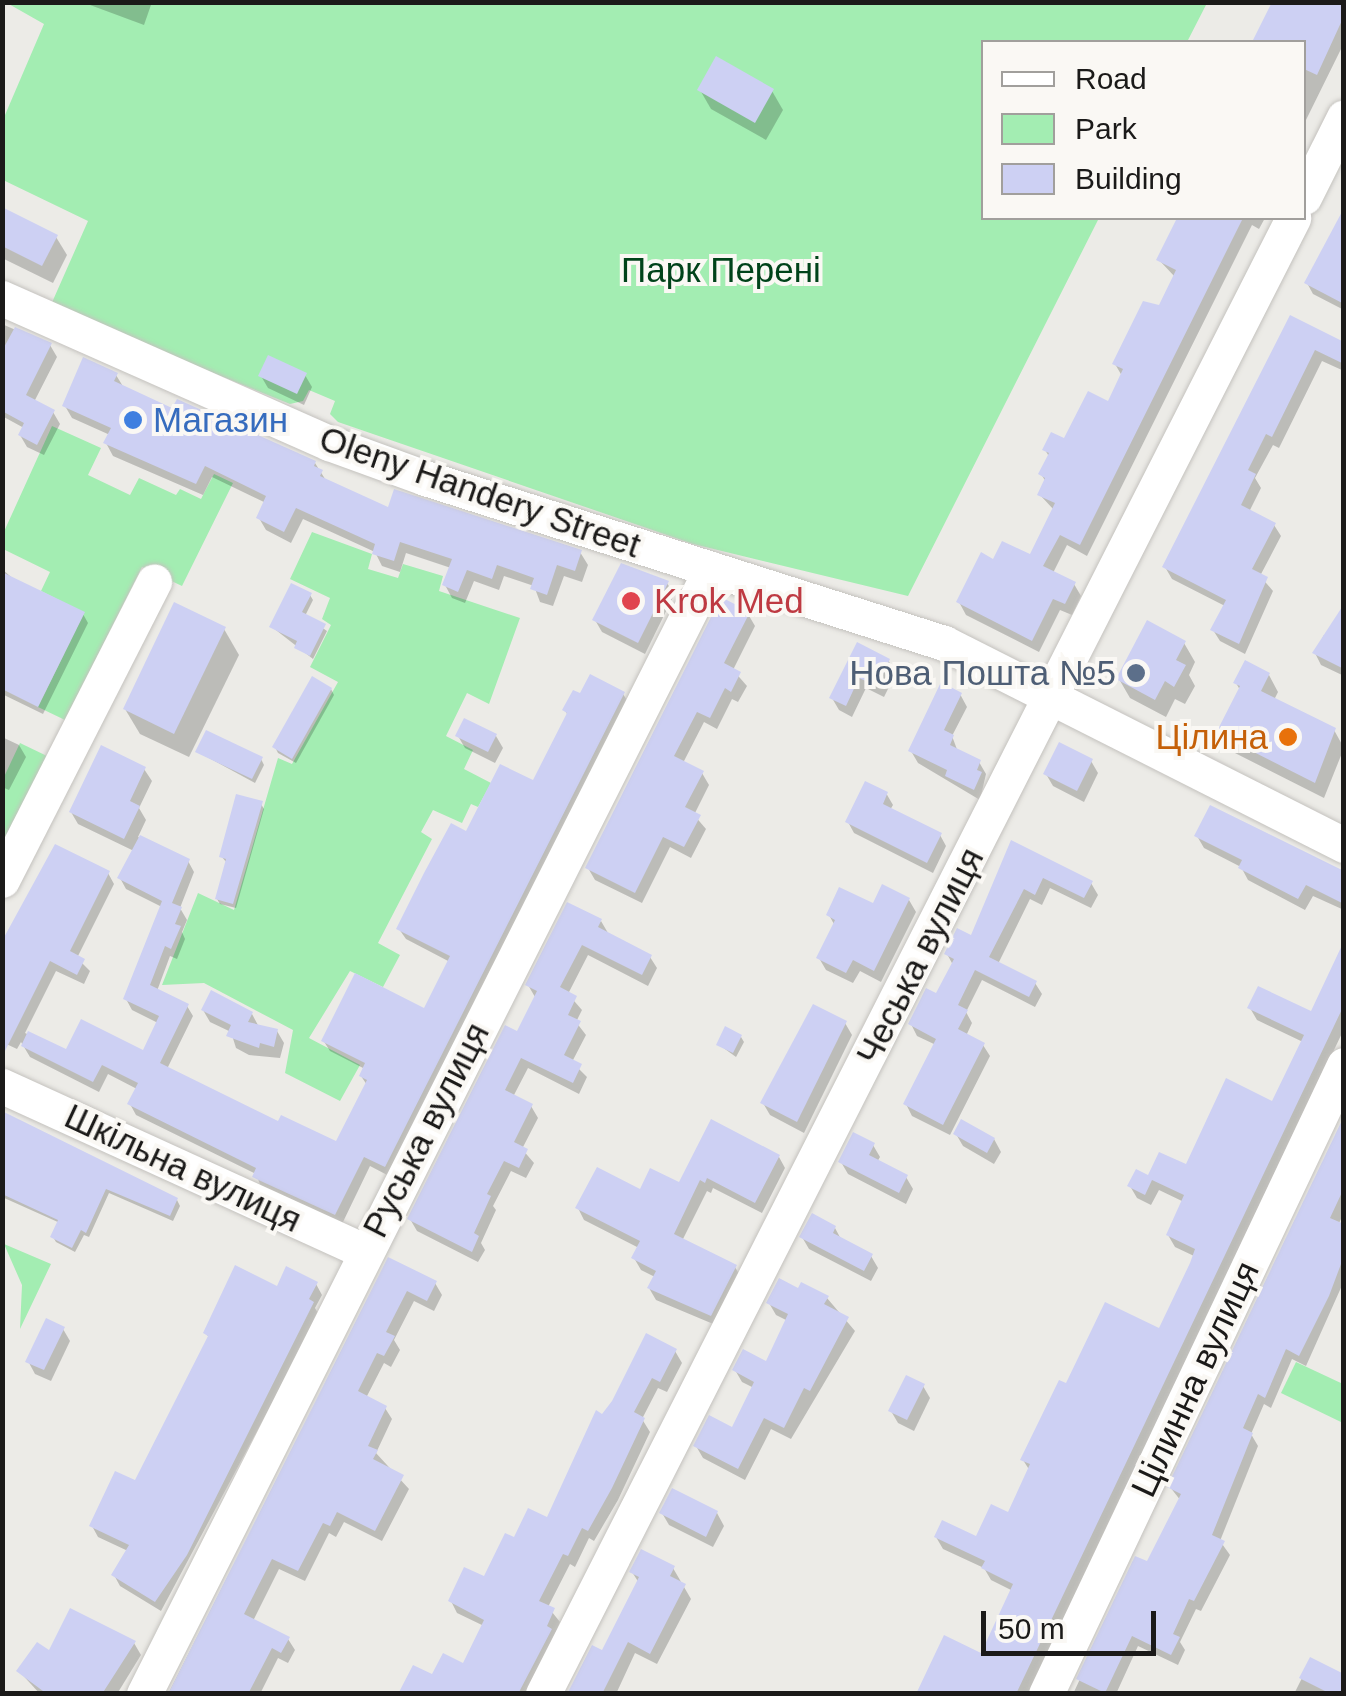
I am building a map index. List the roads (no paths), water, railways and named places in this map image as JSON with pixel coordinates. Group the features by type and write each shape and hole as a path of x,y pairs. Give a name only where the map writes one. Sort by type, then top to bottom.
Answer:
{"street":[{"path":"1306,192 1344,117"},
{"name":"Чеська вулиця","path":"544,1694 1292,220"},
{"name":"Oleny Handery Street","path":"2,298 329,443 425,478 944,643 1054,694 1344,845"},
{"name":"Руська вулиця","path":"144,1694 711,568"},
{"path":"2,880 154,582"},
{"name":"Цілинна вулиця","path":"1046,1694 1344,1066"},
{"name":"Шкільна вулиця","path":"2,1086 364,1251"}],"place":[{"name":"Магазин","path":"133,420"},
{"name":"Krok Med","path":"631,601"},
{"name":"Нова Пошта №5","path":"1136,673"},
{"name":"Цілина","path":"1288,737"}],"park label":[{"name":"Парк Перені","path":"721,270"}]}
